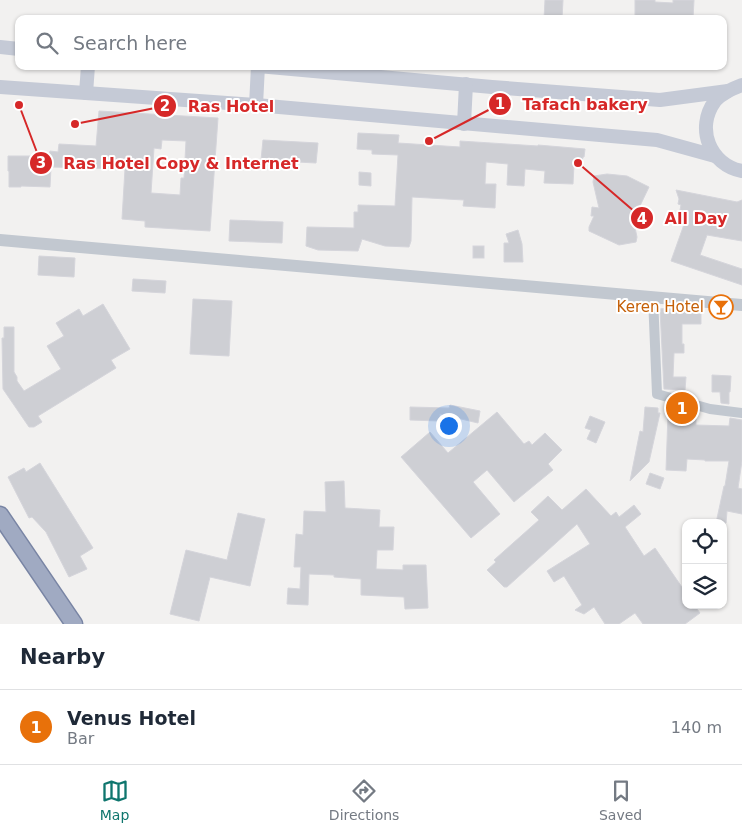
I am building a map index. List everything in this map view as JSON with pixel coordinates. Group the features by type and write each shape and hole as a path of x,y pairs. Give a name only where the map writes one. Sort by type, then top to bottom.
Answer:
{"highway":[{"path":"0,515 74,624"}],"main road":[{"path":"0,47 15,49"},
{"path":"86,93 88,70"},
{"path":"256,105 258,70"},
{"path":"304,70 660,100 728,91"},
{"path":"464,124 466,84"},
{"path":"742,85 728,91 716,100 708,113 706,128 708,143 715,156 727,166 742,171"},
{"path":"0,87 256,105 657,140 715,156"}],"street":[{"path":"0,240 742,305"},
{"path":"652,298 657,394 710,409 742,412"}],"building":[{"path":"545,0 563,0 562,15 544,15"},
{"path":"635,0 655,0 655,2 673,3 673,0 694,0 693,15 635,15"},
{"path":"99,111 218,118 210,231 145,227 145,221 122,219 125,169 51,167 50,187 9,187 8,156 49,156 50,151 58,152 59,144 96,146","holes":["162,140 186,141 184,178 181,178 180,195 151,193 154,148 161,149"]},
{"path":"358,133 399,135 398,143 460,147 460,141 585,149 581,165 574,164 573,184 544,183 545,171 525,169 524,186 507,185 508,164 486,162 485,184 496,184 495,208 463,206 464,200 412,197 411,241 409,247 385,246 362,239 358,251 318,250 306,246 307,227 354,228 354,212 358,212 358,205 395,206 398,155 372,154 372,150 357,149"},
{"path":"263,140 318,143 316,163 261,160"},
{"path":"359,172 371,173 371,186 359,185"},
{"path":"607,174 627,176 649,187 634,223 637,237 636,242 619,245 589,231 594,216 591,216 592,207 599,208 593,182 594,176"},
{"path":"676,190 737,202 742,200 742,241 707,235 700,255 742,269 742,285 671,261 687,216 679,215 681,205 678,204 679,199"},
{"path":"230,220 283,222 282,243 229,241"},
{"path":"518,230 522,244 523,262 504,262 504,243 509,243 506,234"},
{"path":"473,246 484,246 484,258 473,258"},
{"path":"39,256 75,258 74,277 38,275"},
{"path":"133,279 166,281 165,293 132,291"},
{"path":"193,299 232,301 229,356 190,354"},
{"path":"103,304 130,349 111,360 116,368 38,416 42,422 34,427 29,427 3,389 2,338 4,338 4,327 14,327 14,372 17,381 24,391 61,369 47,346 64,336 56,323 79,309 83,316"},
{"path":"660,309 701,310 701,324 682,324 684,353 674,353 673,377 686,377 685,390 664,389"},
{"path":"712,375 731,376 729,404 721,403 720,392 712,392"},
{"path":"450,405 480,411 478,423 440,414 440,421 410,420 410,407 449,408"},
{"path":"645,407 658,408 658,413 660,413 649,462 630,481 640,431 643,432"},
{"path":"497,412 524,444 529,441 532,445 545,433 562,450 548,464 553,470 514,502 487,470 473,482 500,514 471,538 401,457 430,432 448,453"},
{"path":"668,414 696,417 696,425 729,426 730,418 742,420 742,461 738,488 742,489 742,514 727,511 726,519 717,519 729,461 687,459 686,471 666,470"},
{"path":"590,416 605,422 596,443 587,439 591,430 585,428"},
{"path":"40,463 93,548 80,556 87,569 69,577 46,532 32,517 29,518 8,477 24,468 26,472"},
{"path":"650,473 664,478 660,489 646,484"},
{"path":"344,481 345,508 380,510 379,527 394,527 393,550 377,550 376,569 403,570 403,565 426,565 428,608 405,609 404,597 361,595 361,579 309,574 308,605 287,604 288,588 300,589 301,567 294,567 296,534 303,535 304,511 326,512 325,482"},
{"path":"586,489 611,516 616,512 619,517 634,505 641,514 625,527 644,556 655,548 682,587 682,609 697,609 700,613 685,624 643,624 635,613 619,624 605,624 594,607 584,614 575,610 582,605 564,576 554,582 547,571 590,544 577,524 507,587 504,587 487,570 496,562 494,560 539,520 531,512 548,496 562,510"},
{"path":"238,513 265,519 250,586 210,577 199,621 170,614 186,550 227,560"}],"place":[{"name":"Ras Hotel Copy & Internet","path":"19,105"},
{"name":"Ras Hotel","path":"75,124"},
{"name":"Tafach bakery","path":"429,141"},
{"name":"All Day","path":"578,163"},
{"name":"Keren Hotel","path":"721,307"},
{"name":"Venus Hotel","path":"682,408"}]}
